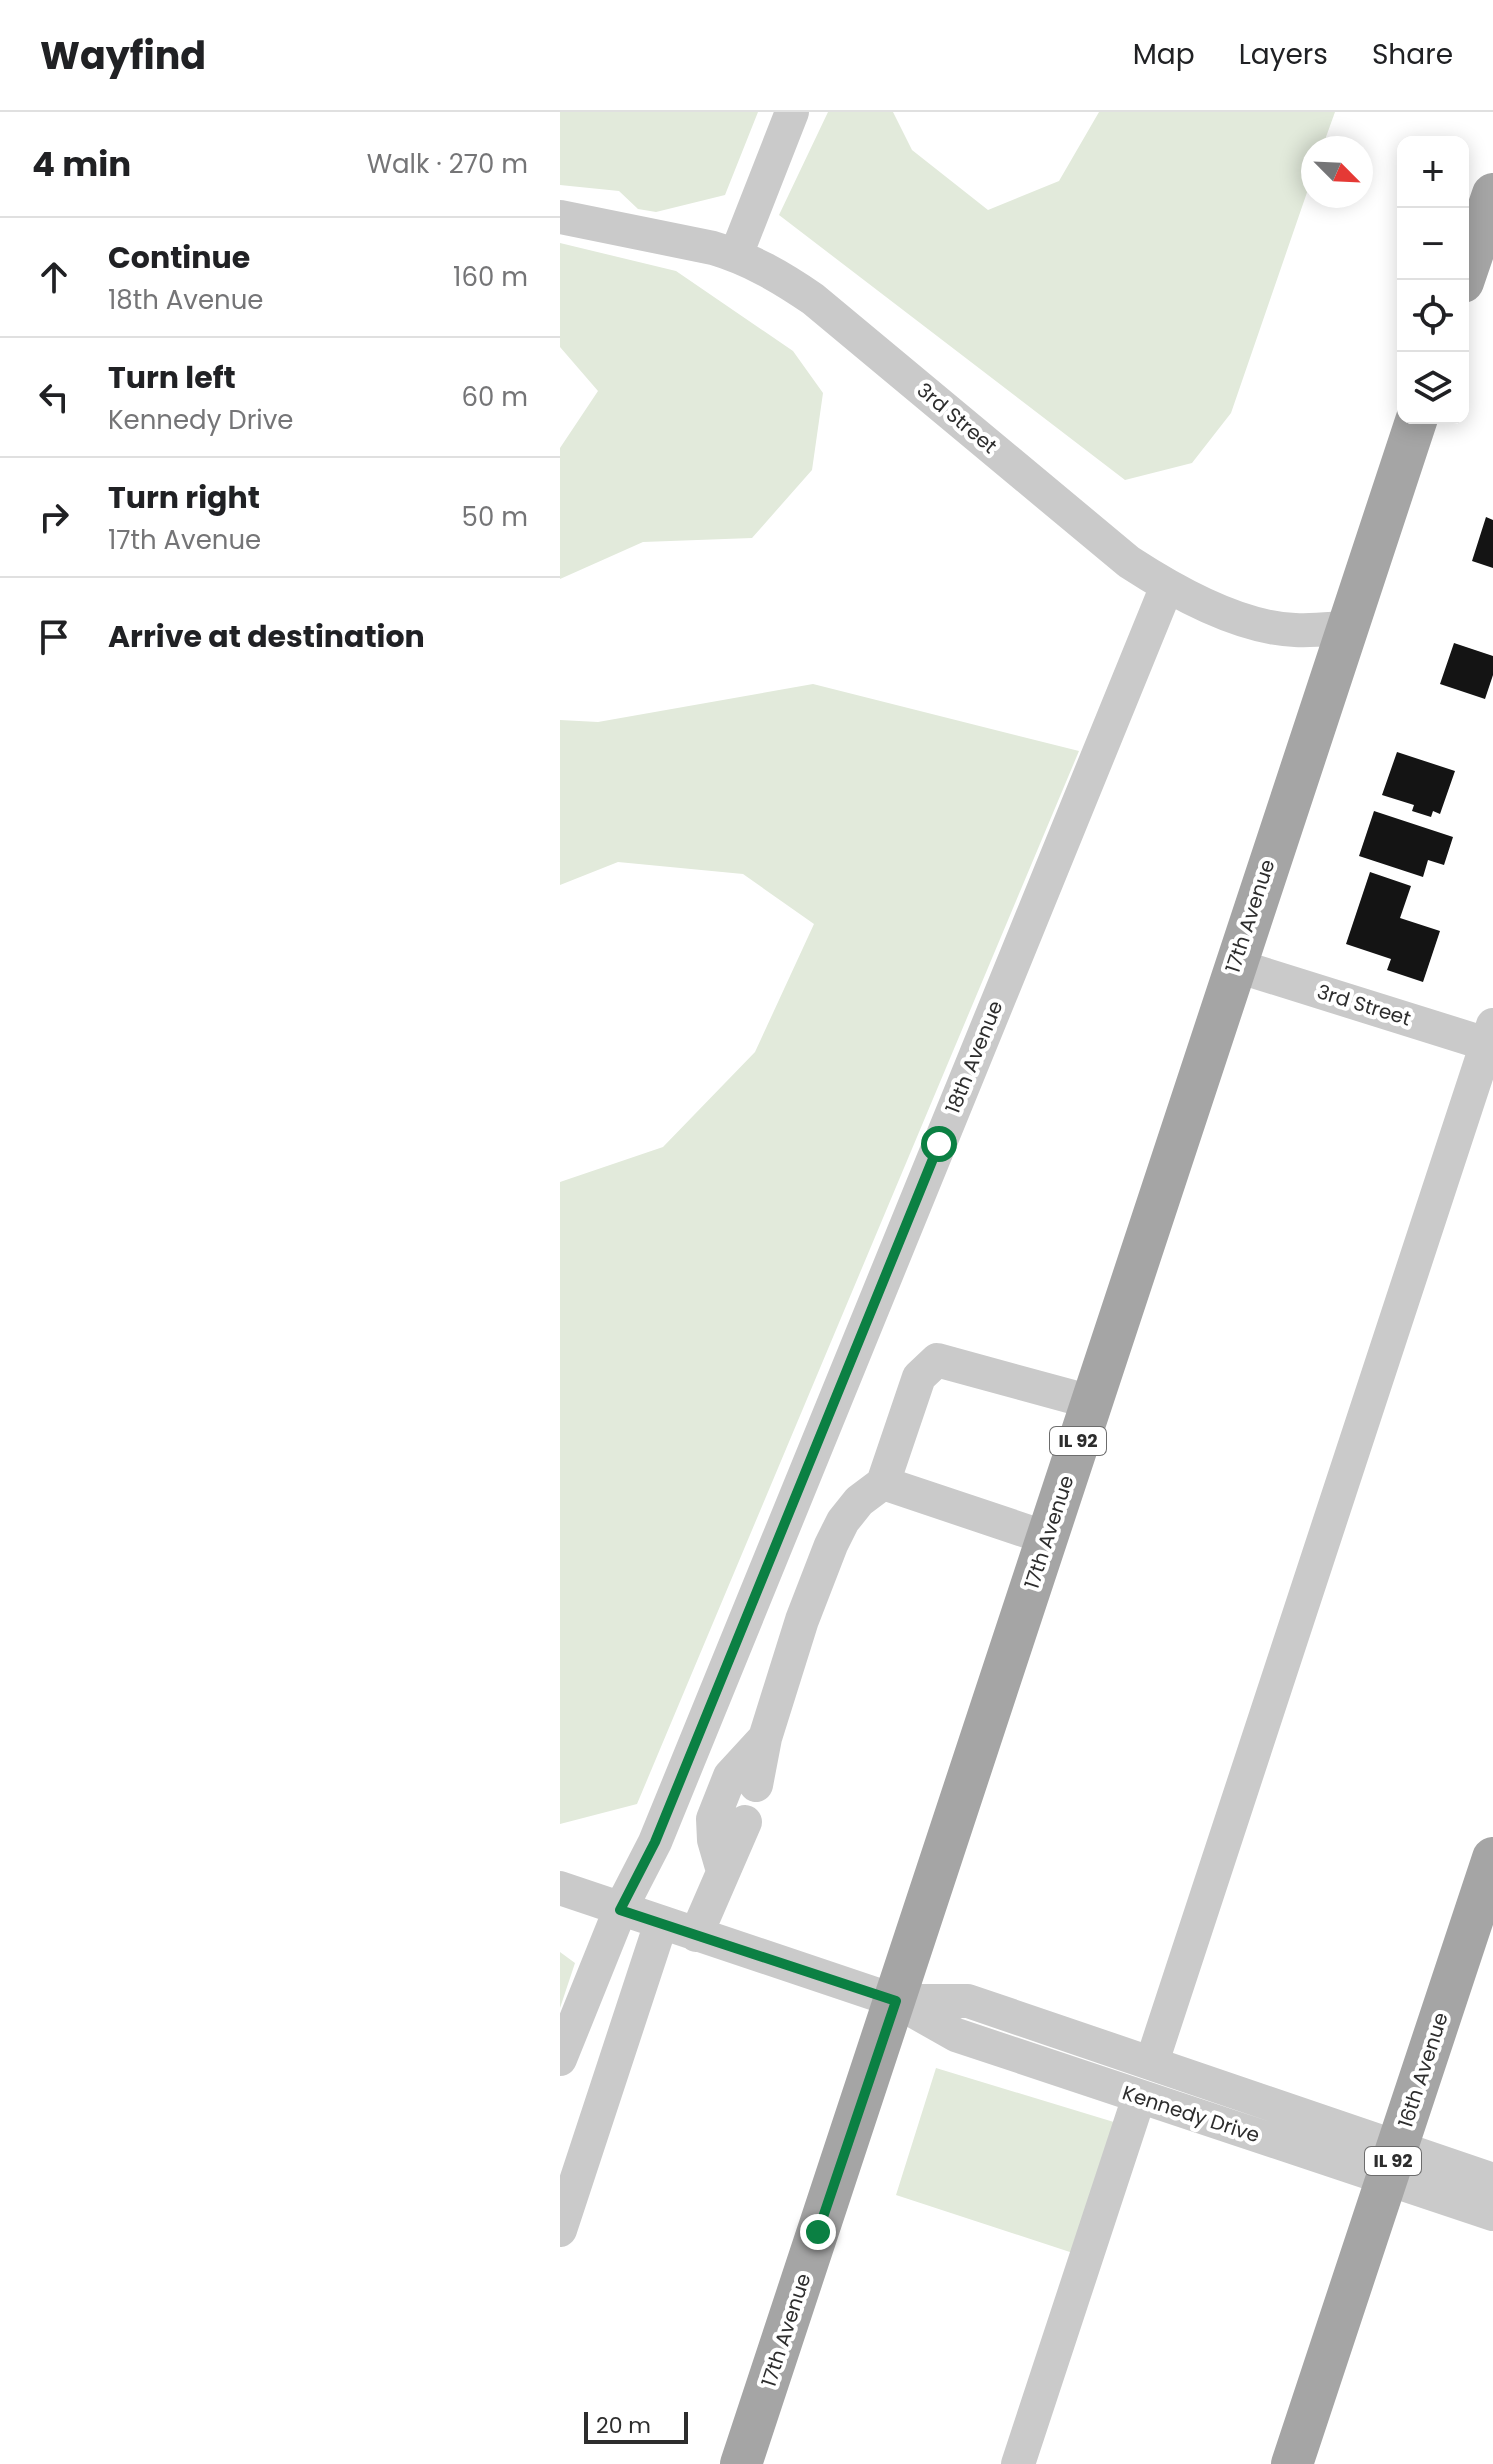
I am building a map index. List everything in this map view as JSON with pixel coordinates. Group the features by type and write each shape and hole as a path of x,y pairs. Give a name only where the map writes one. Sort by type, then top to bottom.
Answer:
{"main road":[{"path":"1464,280 1493,194"},
{"name":"17th Avenue","path":"741,2464 896,2001 1345,628 1415,424"},
{"name":"16th Avenue","path":"1292,2464 1493,1858"}],"street":[{"path":"736,255 792,112"},
{"name":"3rd Street","path":"560,217 736,255 781,277 813,299 1129,562 1167,586 1202,604 1257,623 1294,631 1345,628"},
{"name":"18th Avenue","path":"560,2059 620,1910 655,1842 1167,586"},
{"name":"3rd Street","path":"1234,965 1491,1038"},
{"path":"1152,2062 1491,1038"},
{"path":"756,1785 765,1738 802,1620 831,1545 843,1521 859,1501 883,1483 919,1377 937,1360 1091,1402"},
{"path":"883,1483 1047,1538"},
{"path":"723,1871 714,1840 713,1819 730,1776 765,1738"},
{"path":"696,1935 745,1822"},
{"name":"Kennedy Drive","path":"560,1888 896,2001 956,2035 1139,2097 1392,2163 1493,2180"},
{"path":"560,2230 661,1923"},
{"name":"Kennedy Drive","path":"896,2001 968,2001 1152,2062 1392,2163 1493,2214"},
{"path":"1018,2464 1139,2097"}],"green space":[{"path":"560,112 758,112 725,195 656,212 638,209 619,191 560,185"},
{"path":"828,112 893,112 912,150 988,210 1059,181 1099,112 1335,112 1326,136 1301,136 1302,208 1231,413 1192,463 1125,480 779,215"},
{"path":"560,243 676,271 793,351 823,393 812,470 752,538 643,542 560,579 560,448 598,391 560,347"},
{"path":"813,684 1079,751 637,1804 560,1824 560,1182 663,1147 755,1052 814,924 743,874 618,862 560,885 560,720 598,722"},
{"path":"560,1952 575,1963 560,2008"},
{"path":"936,2068 1117,2123 1076,2254 896,2195"}],"building":[{"path":"1486,517 1493,520 1493,568 1472,561"},
{"path":"1454,643 1493,656 1493,675 1485,699 1440,684"},
{"path":"1397,752 1455,771 1440,814 1433,811 1431,817 1412,811 1414,805 1382,795"},
{"path":"1374,811 1453,837 1444,865 1428,860 1423,877 1359,856"},
{"path":"1370,872 1411,886 1400,918 1440,931 1423,982 1387,970 1391,959 1346,944"}],"route":[{"path":"818,2232 896,2001 620,1910 655,1842 939,1144"}]}
